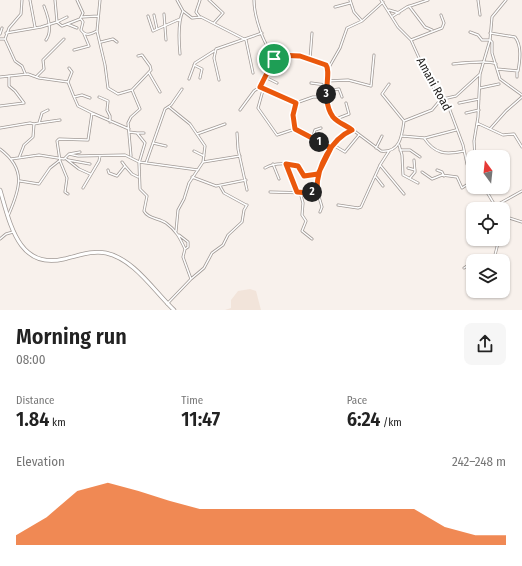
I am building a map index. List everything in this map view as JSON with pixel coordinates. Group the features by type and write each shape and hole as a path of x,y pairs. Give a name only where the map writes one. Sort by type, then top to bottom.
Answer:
{"street":[{"path":"22,0 21,14 6,33 5,40 15,61 22,66 25,74"},
{"path":"30,0 35,27"},
{"path":"55,0 57,22 62,26 81,18 98,16"},
{"path":"74,50 89,46 81,30 83,22 81,18 82,11 77,0"},
{"path":"100,0 97,31 101,42 108,88 118,94 132,90 148,73 150,66 142,55 138,56"},
{"path":"177,0 183,11 192,18 200,16"},
{"path":"200,0 196,11 200,16 246,40"},
{"path":"209,0 223,13 214,23"},
{"path":"254,0 255,16 268,47 276,55 291,55 310,59 325,64 328,68"},
{"path":"350,0 354,13 362,21"},
{"path":"393,16 409,6 428,0"},
{"path":"478,0 480,15"},
{"path":"475,150 474,141 479,110 480,74 490,40 492,17 506,0"},
{"path":"382,1 362,21 347,28 340,48 328,68 326,97 332,114 336,119 376,148 384,151 390,150"},
{"name":"Amani Road","path":"382,1 393,16 398,27 411,40 429,80 448,105 466,159"},
{"path":"335,7 350,3"},
{"path":"44,6 49,25 46,40"},
{"path":"409,6 425,27 433,30 439,30 443,26 444,21 441,15"},
{"path":"388,10 399,13"},
{"path":"180,54 178,44 180,19 183,11"},
{"path":"164,14 166,40"},
{"path":"154,15 157,29"},
{"path":"148,16 152,31 180,19"},
{"path":"6,33 49,25 67,17"},
{"path":"67,24 77,28"},
{"path":"0,34 2,28"},
{"path":"411,40 433,30"},
{"path":"83,33 89,35 97,31"},
{"path":"470,32 478,35 482,40 490,40"},
{"path":"189,79 194,65 200,59 221,47 246,40 262,33"},
{"path":"310,59 312,33"},
{"path":"490,33 517,38 520,57 517,77"},
{"path":"0,39 5,40"},
{"path":"36,77 44,69 43,60 64,39"},
{"path":"101,42 113,39 117,42"},
{"path":"246,40 253,73"},
{"path":"490,40 492,42 492,53 501,81 522,96 490,129"},
{"path":"215,51 214,58 220,80"},
{"path":"240,110 254,91 260,87 276,55"},
{"path":"327,82 348,80 371,86 374,55"},
{"path":"453,64 472,62 484,64 492,62 496,64"},
{"path":"194,65 202,69 200,78"},
{"path":"69,68 72,72 68,82 78,106 129,131 144,133"},
{"path":"497,69 517,71"},
{"path":"148,73 160,92"},
{"path":"0,77 25,74 68,82"},
{"path":"404,121 432,110 442,99 456,96 480,74"},
{"path":"0,106 24,103 15,90 9,86 9,75"},
{"path":"265,77 277,83"},
{"path":"311,83 326,85"},
{"path":"338,205 360,208 376,177 380,165 390,150 398,144 402,136 404,121 382,94 389,84"},
{"path":"480,88 499,84"},
{"path":"260,87 263,90 296,103 313,97 326,97"},
{"path":"146,163 165,109 169,107 182,89"},
{"path":"326,91 339,89 342,97"},
{"path":"131,156 129,118 140,109 132,90"},
{"path":"263,90 258,108 277,135 295,129 331,148"},
{"path":"74,96 82,95 90,98"},
{"path":"99,97 108,101 107,110 110,116 110,122"},
{"path":"459,103 479,99"},
{"path":"295,129 293,115 296,103"},
{"path":"336,119 349,114 346,103"},
{"path":"169,107 189,123 205,144 203,162 199,170 192,177 178,210 176,231"},
{"path":"39,123 42,112 48,110"},
{"path":"466,113 479,110"},
{"path":"68,194 65,193 67,178 60,160 58,140 88,140 92,113"},
{"path":"0,128 60,120"},
{"path":"477,123 503,135 514,134 522,147"},
{"path":"19,158 24,145 33,137 34,124"},
{"path":"197,134 225,124"},
{"path":"312,139 316,130 321,128"},
{"path":"320,212 322,207 317,190 318,174 333,145 342,134 352,130"},
{"path":"402,136 424,138 456,130"},
{"path":"137,133 146,143 139,162 140,190 146,195 144,205 146,214 162,220 176,231 185,248"},
{"path":"237,133 247,190"},
{"path":"333,145 345,152 359,135"},
{"path":"376,148 382,136"},
{"path":"424,138 431,148 435,150 448,154 464,151"},
{"path":"154,142 166,146"},
{"path":"398,144 403,174 418,183"},
{"path":"0,149 11,159 18,172 20,181 18,194 8,216"},
{"path":"400,150 410,150 420,157"},
{"path":"194,151 204,156"},
{"path":"66,159 69,154 80,152"},
{"path":"69,154 76,156 100,156 117,154 131,156 139,162 199,170"},
{"path":"11,159 39,155 60,160 66,159 90,164"},
{"path":"83,188 99,161 100,156"},
{"path":"203,162 240,156"},
{"path":"66,159 79,169 90,174"},
{"path":"20,181 39,184 50,168 60,160"},
{"path":"410,178 415,170 414,160"},
{"path":"122,162 132,174 139,177"},
{"path":"265,168 273,164 286,164 298,166 304,176 318,174"},
{"path":"273,164 279,179"},
{"path":"286,164 297,192"},
{"path":"380,165 404,194"},
{"path":"108,170 108,173 116,177 122,172 125,166"},
{"path":"408,168 415,170"},
{"path":"437,170 442,172 444,176"},
{"path":"422,172 432,179 444,176 457,177 460,187 462,188 466,185"},
{"path":"192,177 213,186 220,186 246,180"},
{"path":"376,177 383,186"},
{"path":"167,304 204,268 212,253 223,245 228,235 242,222 247,205 224,193 220,186"},
{"path":"0,190 13,232 24,249 32,255 50,261 96,252 121,259 135,270 174,310"},
{"path":"270,192 309,193 317,190"},
{"path":"503,202 522,191"},
{"path":"300,192 303,203 302,213 306,221 302,232 312,239"},
{"path":"510,218 522,222"},
{"path":"0,239 6,234 13,232"},
{"path":"178,235 188,242 188,247 185,248 182,257 191,279"}],"shaded area":[{"path":"250,289 256,291 261,310 225,310 231,308 231,300 238,291"}],"route":[{"path":"274,59 260,87 263,90 296,103 293,115 293,125 295,129 301,134 331,148 318,174 304,176 298,166 286,164 297,192 313,192 318,188 318,174 325,158 331,148 342,134 352,130 336,119 332,114 326,96 328,68 325,64 305,57 291,55 276,55 274,59"}]}
